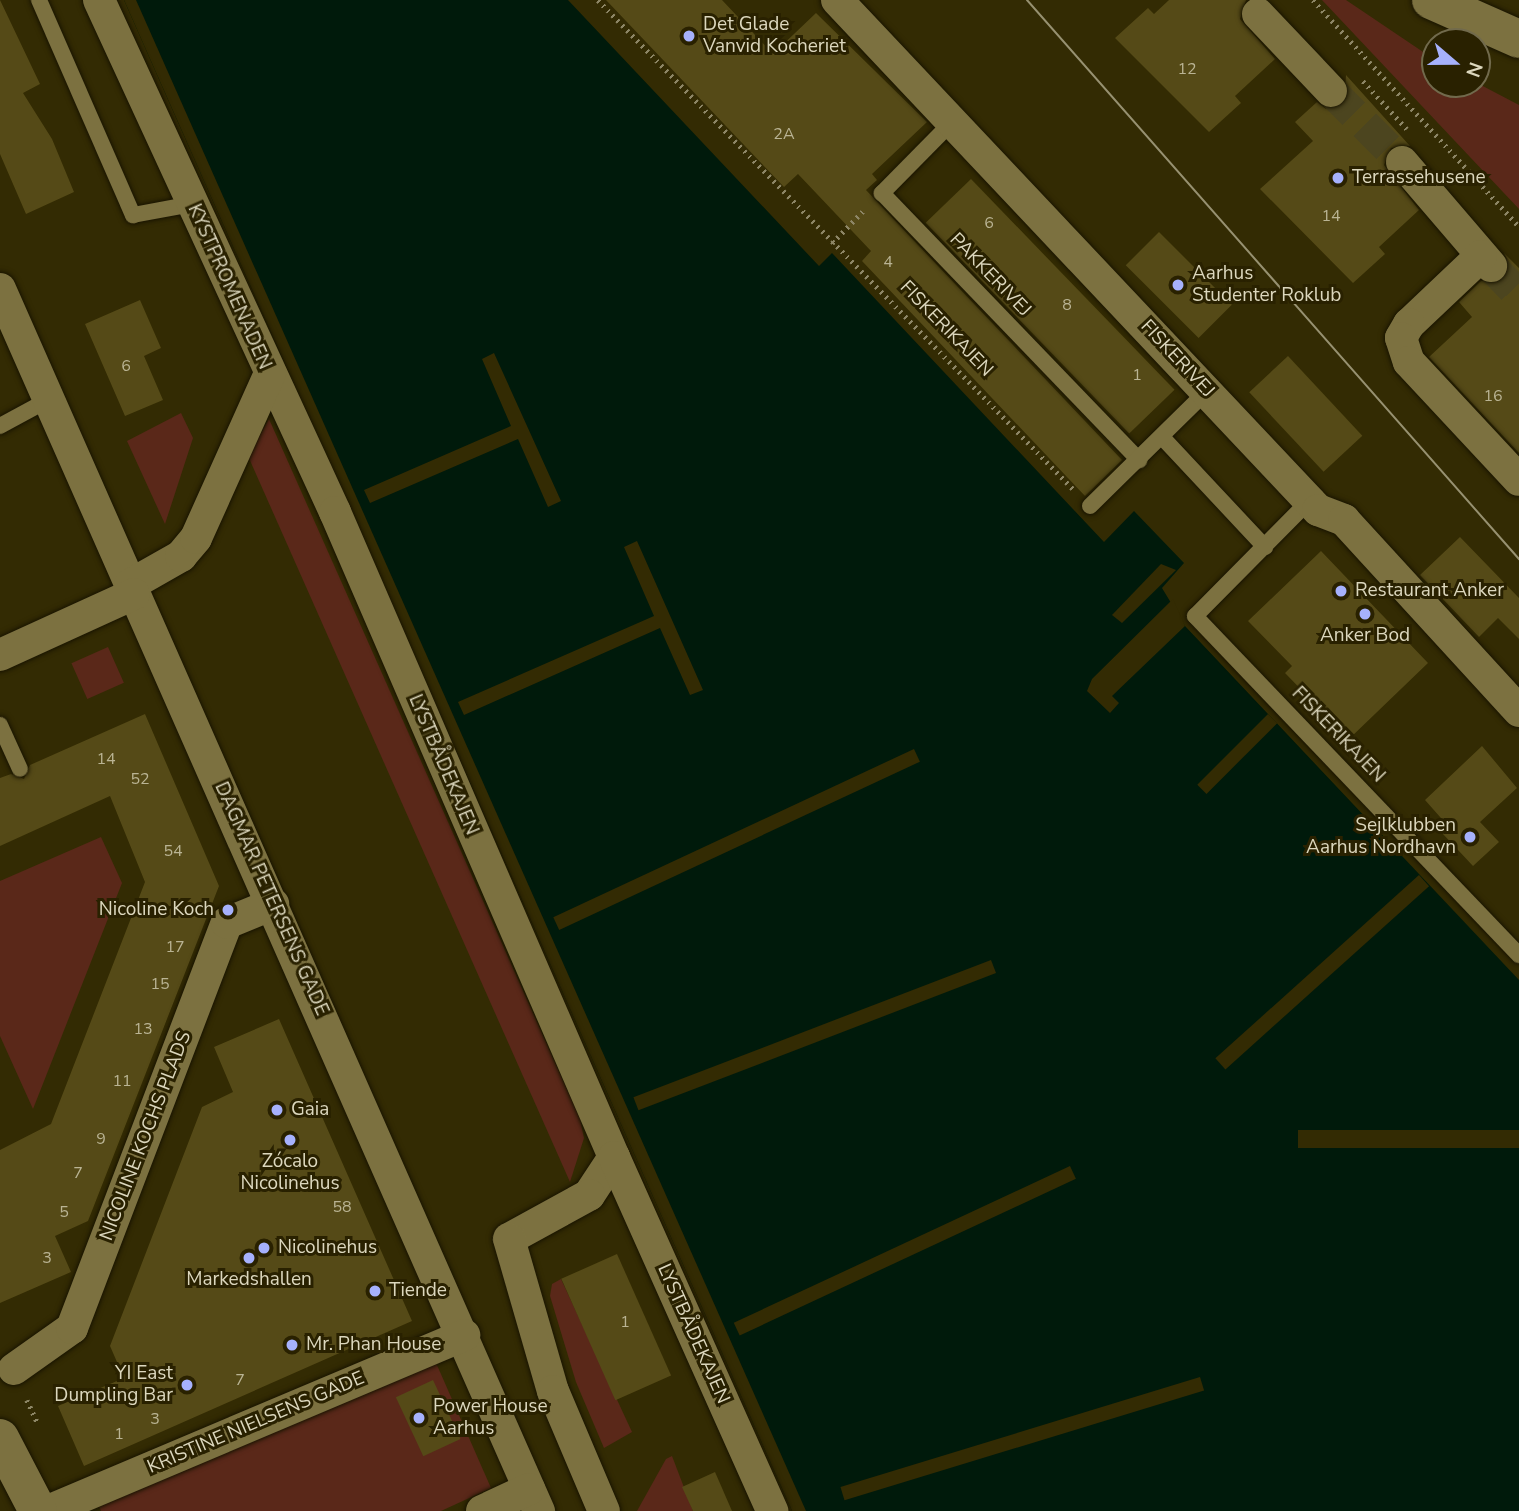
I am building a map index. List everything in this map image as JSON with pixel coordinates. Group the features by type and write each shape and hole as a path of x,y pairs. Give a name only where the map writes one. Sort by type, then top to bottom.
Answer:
{"street":[{"name":"KYSTPROMENADEN","path":"0,655 132,590 181,556 196,538 270,373 99,0"},
{"name":"FISKERIVEJ","path":"837,0 954,120 1309,501 1344,520 1519,711"},
{"path":"1432,0 1513,36"},
{"path":"1463,0 1513,36"},
{"path":"1258,14 1331,91"},
{"path":"1402,162 1486,261 1409,324 1401,338 1409,362 1519,480"},
{"name":"DAGMAR PETERSENS GADE","path":"0,289 464,1335 534,1500"},
{"name":"LYSTBÅDEKAJEN","path":"270,373 772,1511"},
{"name":"NICOLINE KOCHS PLADS","path":"13,1368 72,1328 227,923 273,904"},
{"path":"604,1511 553,1391 509,1239 589,1195 614,1157"},
{"name":"KRISTINE NIELSENS GADE","path":"48,1511 464,1335"},
{"path":"0,1438 38,1511"},
{"path":"482,1511 534,1500"}],"lane":[{"path":"39,0 133,215 192,204"},
{"path":"882,193 954,120"},
{"name":"PAKKERIVEJ","path":"882,193 1139,460"},
{"path":"1090,506 1207,391"},
{"path":"0,426 50,399"},
{"path":"1162,438 1265,547"},
{"name":"FISKERIKAJEN","path":"1309,501 1195,616 1519,955"},
{"path":"0,725 20,769"}],"path":[{"name":"FISKERIKAJEN","path":"598,0 831,243 1090,506"},
{"path":"1312,0 1519,226"},
{"path":"831,243 882,193"}],"shaded area":[{"path":"124,0 568,0 819,266 832,253 1104,542 1134,511 1184,563 1162,588 1185,626 1519,980 1519,1511 792,1511"},
{"path":"1322,0 1346,0 1421,51 1421,98 1491,98 1491,90 1519,105 1519,209"},
{"path":"181,413 193,438 165,524 127,441"},
{"path":"269,419 580,1119 584,1138 570,1182 248,456"},
{"path":"108,647 124,683 87,699 71,663"},
{"path":"101,837 122,883 33,1109 0,1036 0,881"},
{"path":"561,1279 632,1432 604,1448 576,1382 550,1296 552,1284"},
{"path":"433,1356 491,1488 441,1511 101,1511 98,1504"},
{"path":"672,1456 693,1511 637,1511 666,1459"}],"pier":[{"path":"124,0 136,0 806,1511 792,1511"},
{"path":"494,353 561,501 548,507 518,439 370,503 364,490 511,426 482,359"},
{"path":"637,541 703,690 690,695 660,628 464,715 458,702 654,616 624,547"},
{"path":"1161,564 1176,570 1122,623 1112,615"},
{"path":"1173,599 1185,626 1112,696 1119,703 1110,713 1087,691 1092,679"},
{"path":"1268,714 1277,723 1206,794 1197,785"},
{"path":"914,749 920,762 559,930 553,917"},
{"path":"1419,875 1429,886 1225,1069 1215,1058"},
{"path":"991,960 996,973 638,1110 633,1097"},
{"path":"1298,1130 1519,1130 1519,1148 1298,1148"},
{"path":"1070,1166 1076,1179 740,1335 734,1323"},
{"path":"1200,1377 1204,1390 845,1500 840,1487"}],"building":[{"path":"0,0 40,84 23,93 52,139 74,192 26,214 0,154"},
{"path":"606,0 722,0 773,54 816,13 927,122 872,174 877,180 866,190 1122,460 1085,496 862,261 871,251 798,174 784,187"},
{"path":"1169,0 1246,0 1240,19 1275,59 1235,96 1241,103 1209,132 1115,38 1148,8 1154,14"},
{"name":"Terrassehusene","path":"1346,75 1410,146 1391,148 1384,165 1419,210 1379,247 1385,254 1353,283 1260,189 1313,141 1295,122 1317,102 1326,109 1344,104"},
{"path":"971,179 1175,390 1129,434 926,223"},
{"name":"Aarhus Studenter Roklub","path":"1159,232 1232,305 1199,338 1126,265"},
{"path":"1504,253 1519,268 1519,453 1429,357 1472,317 1459,302 1481,281 1503,279 1509,263"},
{"path":"140,300 161,348 144,356 163,400 125,416 85,324"},
{"path":"1288,356 1362,436 1324,472 1249,392"},
{"path":"1460,537 1519,598 1519,639 1498,618 1479,637 1420,575"},
{"path":"1321,551 1428,663 1349,739 1285,673 1292,666 1248,621"},
{"path":"145,714 219,886 88,1221 55,1236 71,1272 0,1303 0,1150 51,1124 145,882 110,796 0,846 0,778 11,774 24,779 30,765"},
{"path":"1482,746 1517,788 1480,822 1499,842 1473,866 1442,833 1448,826 1425,800"},
{"name":"Nicolinehus","path":"279,1019 412,1321 84,1466 58,1406 124,1378 110,1346 202,1107 233,1092 214,1047"},
{"path":"617,1254 671,1376 615,1400 561,1279"},
{"path":"433,1380 460,1439 423,1456 396,1397"},
{"path":"715,1472 732,1511 693,1511 682,1487"}],"tunnel":[{"path":"1331,91 1402,162"},
{"path":"1491,266 1519,295"}],"tram line":[{"path":"1027,0 1519,559"}],"place":[{"name":"Det Glade Vanvid Kocheriet","path":"689,36"},
{"name":"Terrassehusene","path":"1338,178"},
{"name":"Aarhus Studenter Roklub","path":"1178,285"},
{"name":"Restaurant Anker","path":"1341,591"},
{"name":"Anker Bod","path":"1365,614"},
{"name":"Sejlklubben Aarhus Nordhavn","path":"1470,837"},
{"name":"Nicoline Koch","path":"228,910"},
{"name":"Gaia","path":"277,1110"},
{"name":"Zócalo Nicolinehus","path":"290,1140"},
{"name":"Nicolinehus","path":"264,1248"},
{"name":"Markedshallen","path":"249,1258"},
{"name":"Tiende","path":"375,1291"},
{"name":"Mr. Phan House","path":"292,1345"},
{"name":"YI East Dumpling Bar","path":"187,1385"},
{"name":"Power House Aarhus","path":"419,1418"}]}
